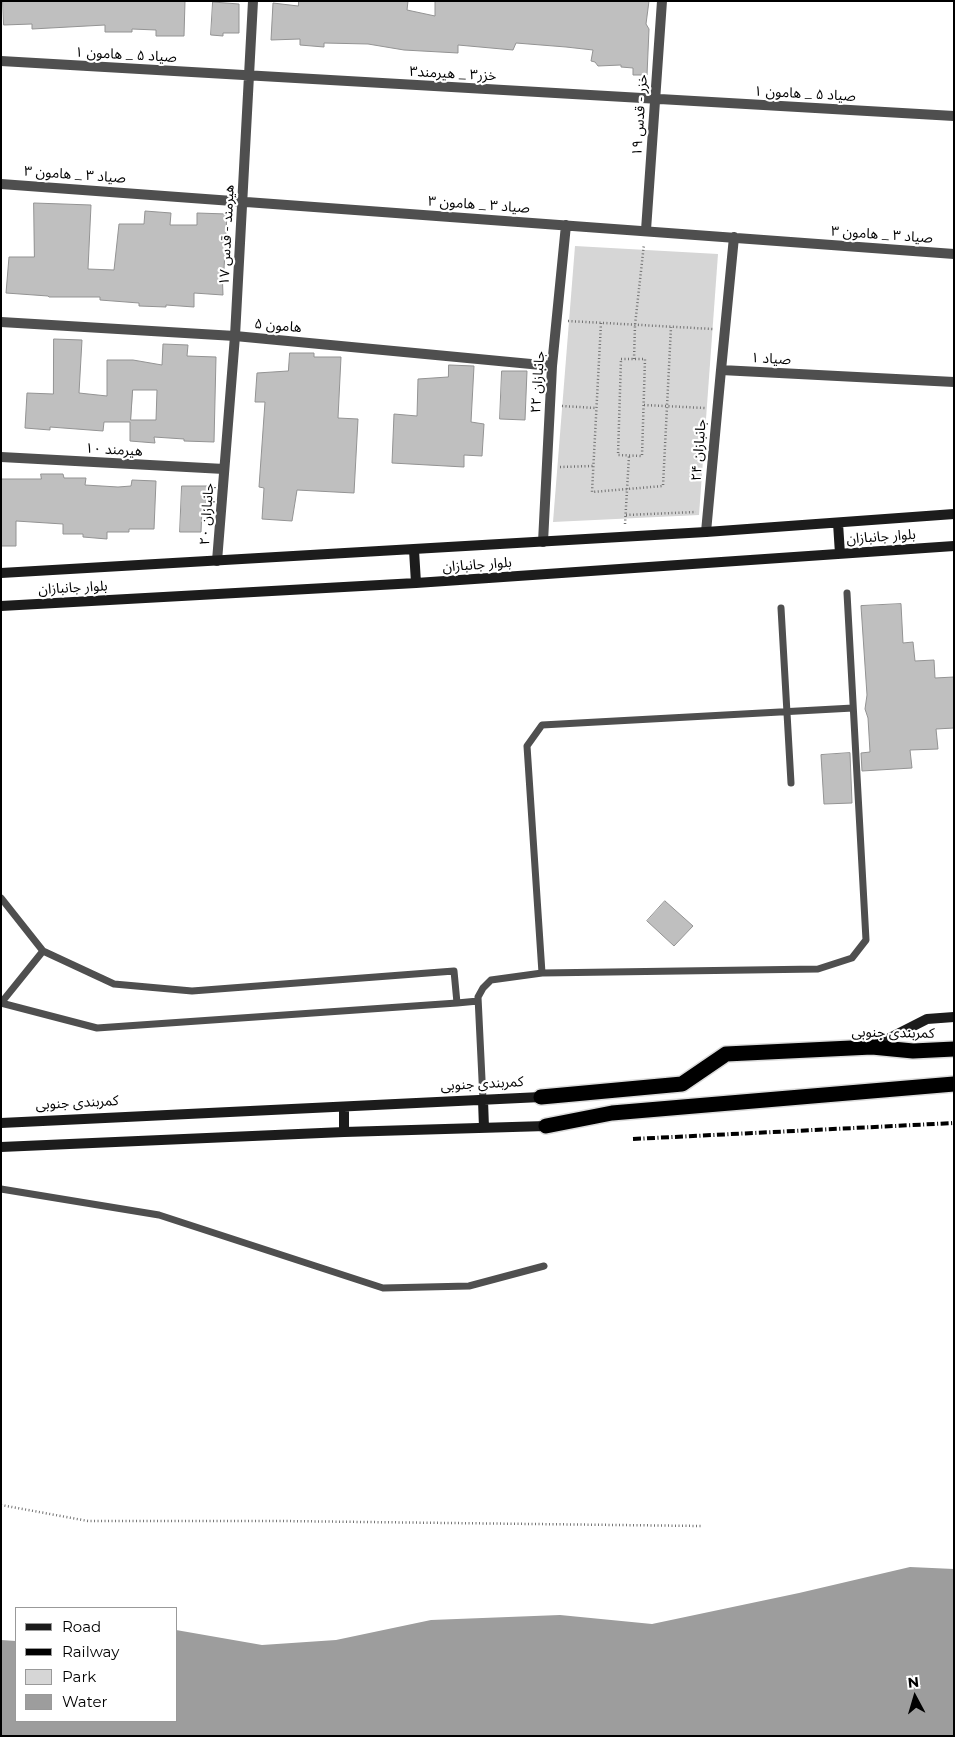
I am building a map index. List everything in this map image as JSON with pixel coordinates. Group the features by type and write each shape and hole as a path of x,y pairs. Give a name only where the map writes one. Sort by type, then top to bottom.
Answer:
{"highway":[{"name":"کمربندی جنوبی","path":"541,1097 682,1084 726,1054 872,1047 913,1051 954,1049"},
{"path":"546,1126 612,1113 954,1084"},
{"path":"611,1090 612,1113"}],"street":[{"name":"هیرمند - قدس ۱۷","path":"224,469 235,336 253,1"},
{"name":"خزر - قدس ۱۹","path":"646,230 662,1"},
{"name":"صیاد ۵ _ هامون ۱","path":"1,61 249,76"},
{"name":"خزر۳ _ هیرمند۳","path":"249,76 655,99"},
{"name":"صیاد ۵ _ هامون ۱","path":"655,99 954,116"},
{"name":"صیاد ۳ _ هامون ۳","path":"1,184 954,254"},
{"name":"جانبازان ۲۲","path":"543,542 552,366 566,225"},
{"path":"721,370 734,238"},
{"name":"هامون ۵","path":"1,322 235,336 552,366"},
{"name":"صیاد ۱","path":"721,370 954,382"},
{"name":"جانبازان ۲۴","path":"706,532 721,370"},
{"name":"هیرمند ۱۰","path":"1,457 224,469"},
{"name":"جانبازان ۲۰","path":"217,562 224,469"},
{"name":"بلوار جانبازان","path":"1,574 706,532 954,514"},
{"path":"838,522 840,554"},
{"name":"بلوار جانبازان","path":"1,606 416,583 954,546"},
{"path":"414,550 416,583"},
{"path":"872,1047 927,1019 951,1016"},
{"name":"کمربندی جنوبی","path":"1,1123 541,1097"},
{"path":"482,1100 484,1128"},
{"path":"344,1107 344,1132"},
{"path":"1,1148 344,1132 546,1126"}],"lane":[{"path":"482,1100 478,997 482,988 491,980 542,973 818,968 852,958 866,940 847,594"},
{"path":"781,608 791,783"},
{"path":"542,973 527,746 542,725 853,708"},
{"path":"1,898 42,951 114,984 192,991 454,972 457,1003"},
{"path":"42,951 1,1003 97,1028 478,1002"},
{"path":"1,1189 7,1188 159,1216 383,1288 469,1286 544,1266"}],"path":[{"path":"634,359 635,325 646,230"},
{"path":"557,320 725,330"},
{"path":"601,323 592,492 663,486 671,327"},
{"path":"621,359 634,359 645,359 642,456 618,456 621,359"},
{"path":"550,405 596,408"},
{"path":"644,405 717,408"},
{"path":"625,536 630,456"},
{"path":"547,467 593,466"},
{"path":"626,515 708,511"},
{"path":"1,1505 88,1521 282,1521 703,1526"}],"green space":[{"path":"575,246 718,254 699,515 553,522"}],"water":[{"path":"910,1567 954,1569 954,1736 1,1736 1,1640 15,1641 15,1722 178,1722 178,1630 262,1645 336,1640 431,1620 560,1615 652,1624"}],"building":[{"path":"3,1 185,1 184,36 156,36 156,30 132,29 132,32 105,32 105,25 32,29 32,24 4,25"},
{"path":"299,1 408,1 407,10 435,16 435,1 649,1 646,24 649,29 647,75 633,75 633,68 621,67 621,65 598,66 595,62 591,61 593,50 566,47 516,43 513,50 458,45 458,53 404,50 368,44 324,43 324,47 300,45 300,39 271,40 273,3 298,6"},
{"path":"213,2 239,4 239,33 223,33 223,36 211,35"},
{"path":"34,203 91,205 88,269 114,270 119,224 144,224 145,211 171,213 170,225 197,225 197,213 227,214 224,269 222,269 223,295 194,293 194,307 166,305 166,307 139,306 139,303 100,300 100,297 49,297 6,293 9,257 34,257"},
{"path":"54,339 82,340 79,393 107,396 107,360 133,360 162,365 163,344 188,345 187,356 216,357 214,442 154,437 155,443 130,441 130,422 104,422 103,431 50,427 50,430 25,428 27,393 53,394","holes":["133,390 157,390 156,420 131,420"]},
{"path":"290,353 314,353 314,357 341,357 338,418 358,419 354,493 297,490 292,521 262,519 264,488 259,487 265,402 255,402 257,373 288,371"},
{"path":"449,365 474,366 471,422 484,424 482,456 464,455 464,467 392,463 394,414 417,416 418,379 448,377"},
{"path":"502,371 527,371 525,420 500,419"},
{"path":"41,474 63,474 64,478 86,478 85,485 118,487 131,486 132,480 156,481 154,529 129,529 129,532 107,532 107,539 83,537 83,534 63,534 63,524 16,521 16,546 1,546 1,479 41,479"},
{"path":"182,486 208,486 205,510 202,509 201,532 180,532"},
{"path":"901,604 903,643 913,642 915,661 934,660 935,678 954,677 954,728 936,729 938,749 910,750 912,768 862,771 861,753 870,752 868,718 865,709 867,695 861,606"},
{"path":"850,753 852,803 824,804 821,755"},
{"path":"665,901 693,926 674,946 647,921"}],"railway":[{"path":"633,1139 954,1123"}]}
